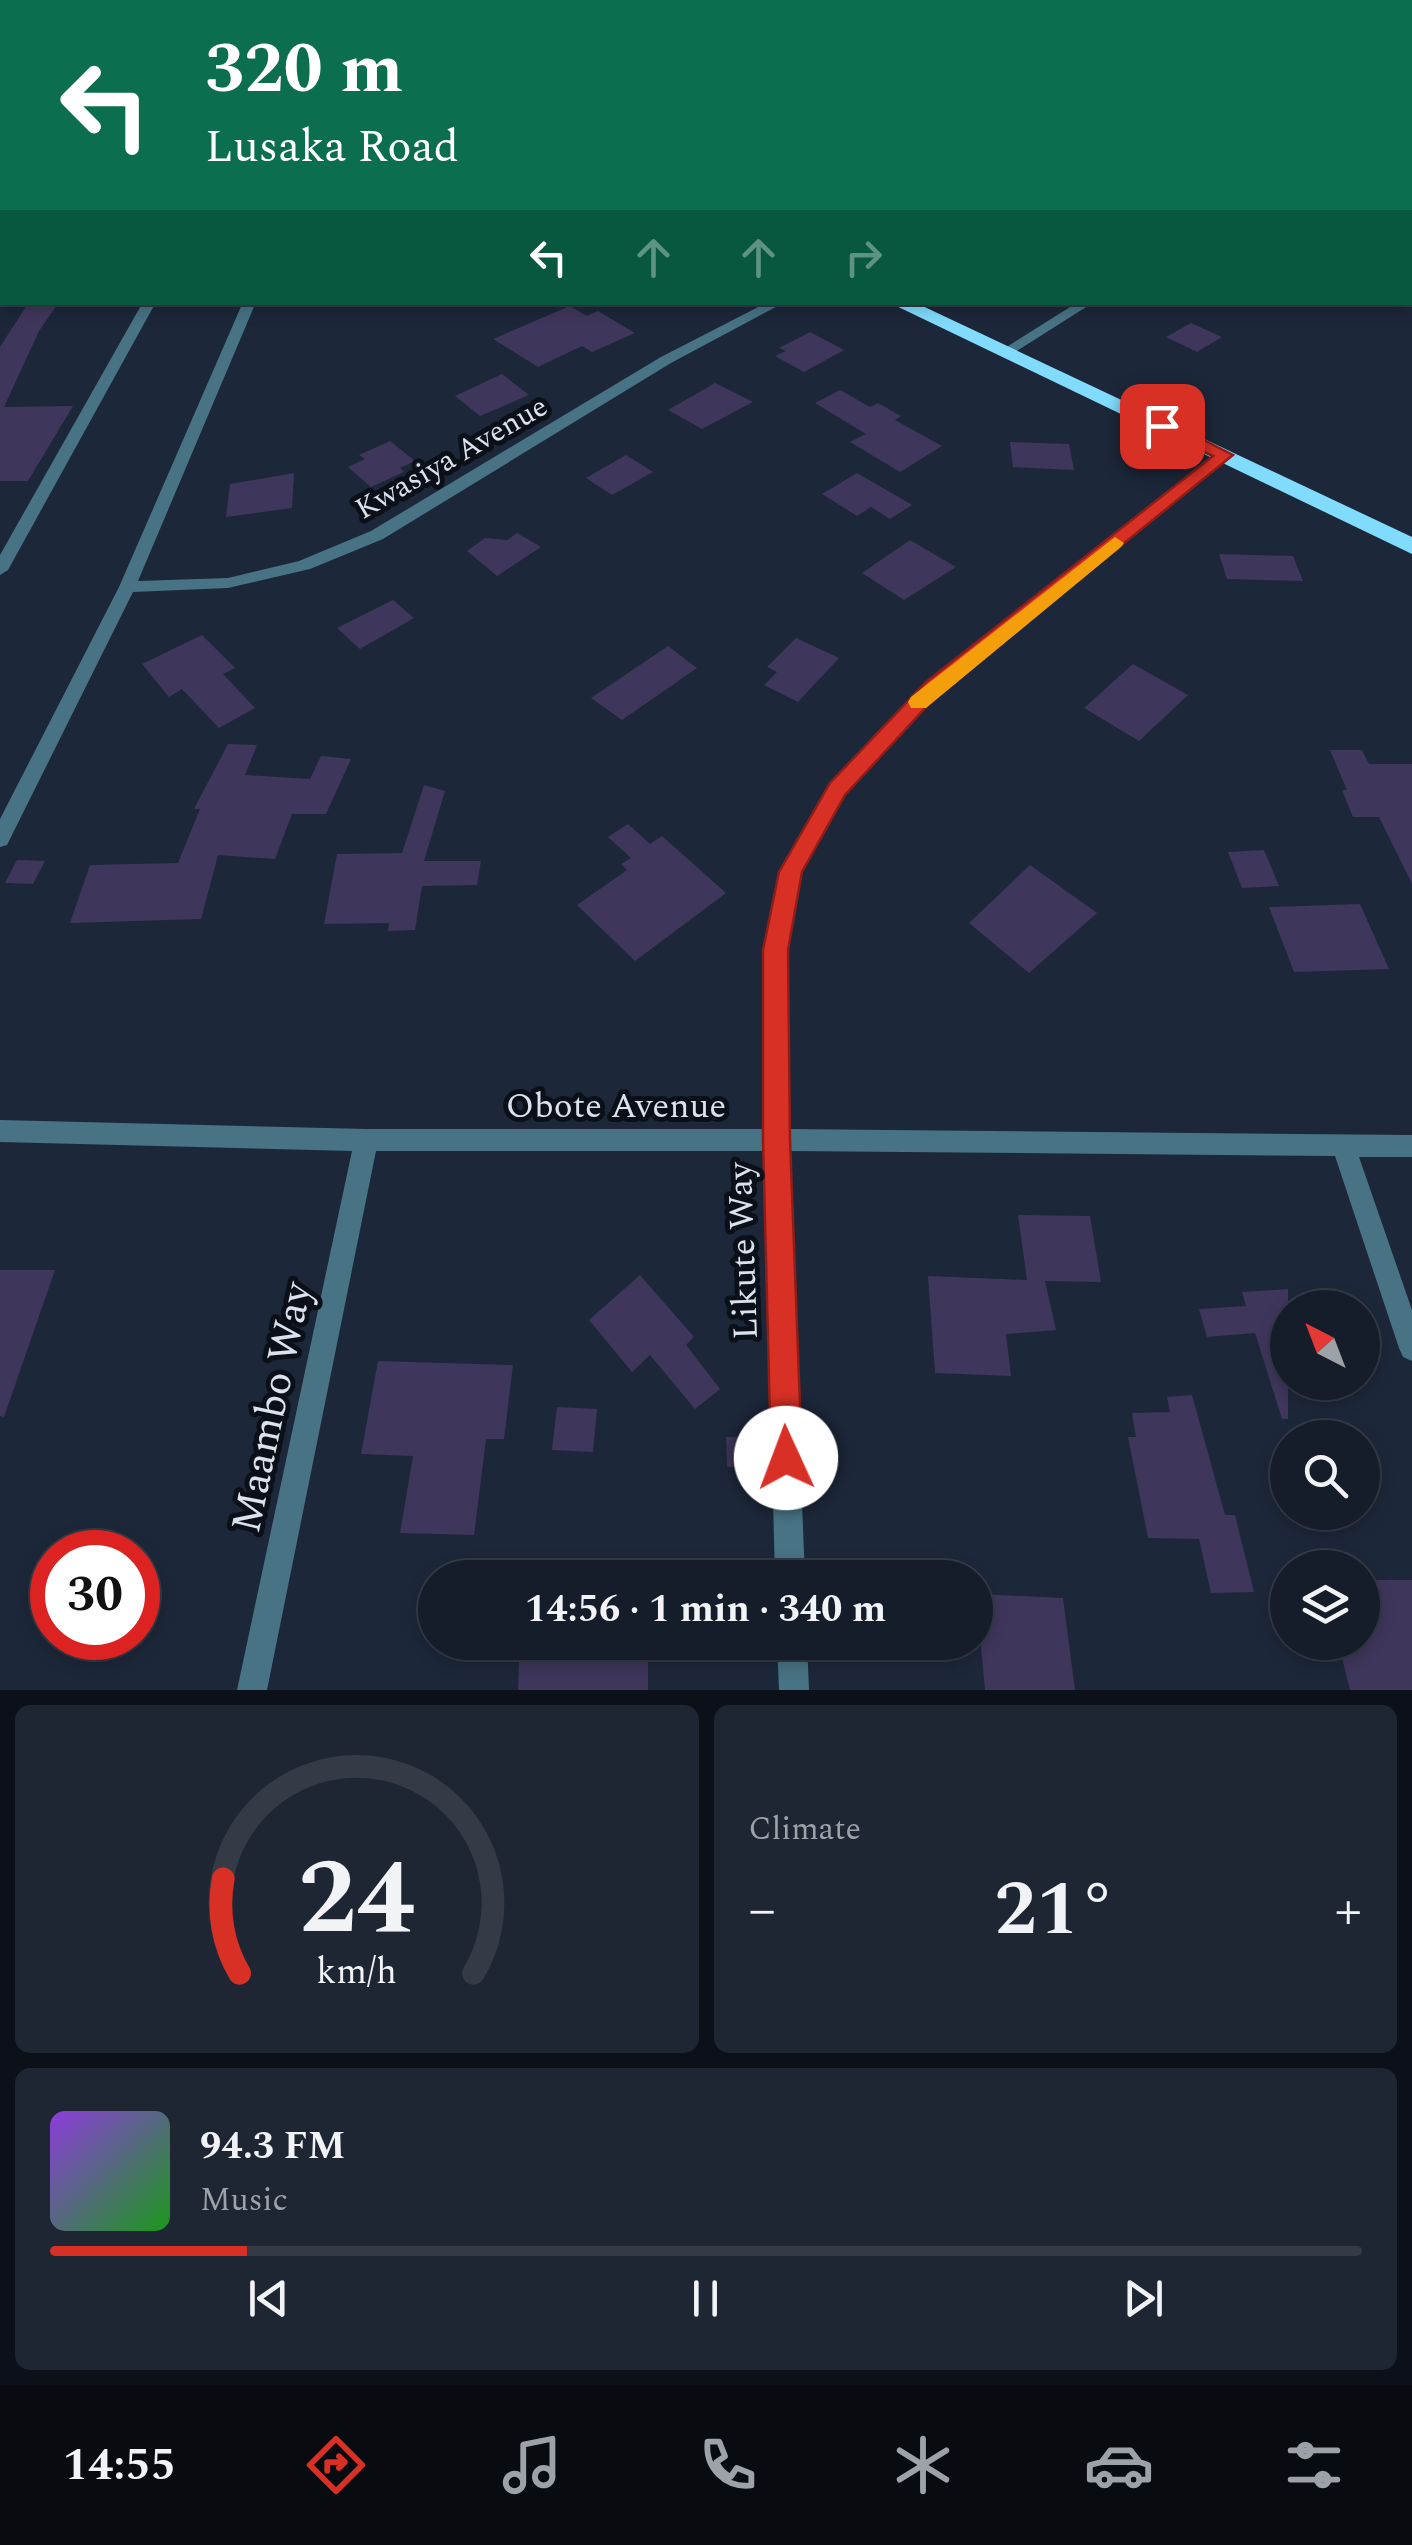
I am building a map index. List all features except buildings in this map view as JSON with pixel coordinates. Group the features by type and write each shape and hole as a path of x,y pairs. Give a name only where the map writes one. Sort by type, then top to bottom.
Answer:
{"highway":[{"path":"904,305 1412,546"}],"street":[{"path":"0,570 148,305"},
{"path":"0,839 127,587 249,305"},
{"name":"Kwasiya Avenue","path":"127,587 228,583 304,565 377,534 666,360 773,305"},
{"path":"1004,353 1083,305"},
{"name":"Likute Way","path":"789,1560 776,1140 776,950 790,872 838,789 933,687 1225,455"},
{"name":"Obote Avenue","path":"0,1131 366,1140 1412,1146"},
{"name":"Maambo Way","path":"252,1690 366,1140"},
{"path":"1344,1147 1412,1348"},
{"path":"793,1660 794,1690"}],"slow traffic":[{"path":"919,702 1115,543"}],"route":[{"path":"786,1458 776,1140 776,950 790,872 838,789 933,687 1225,455 1162,426"}]}
